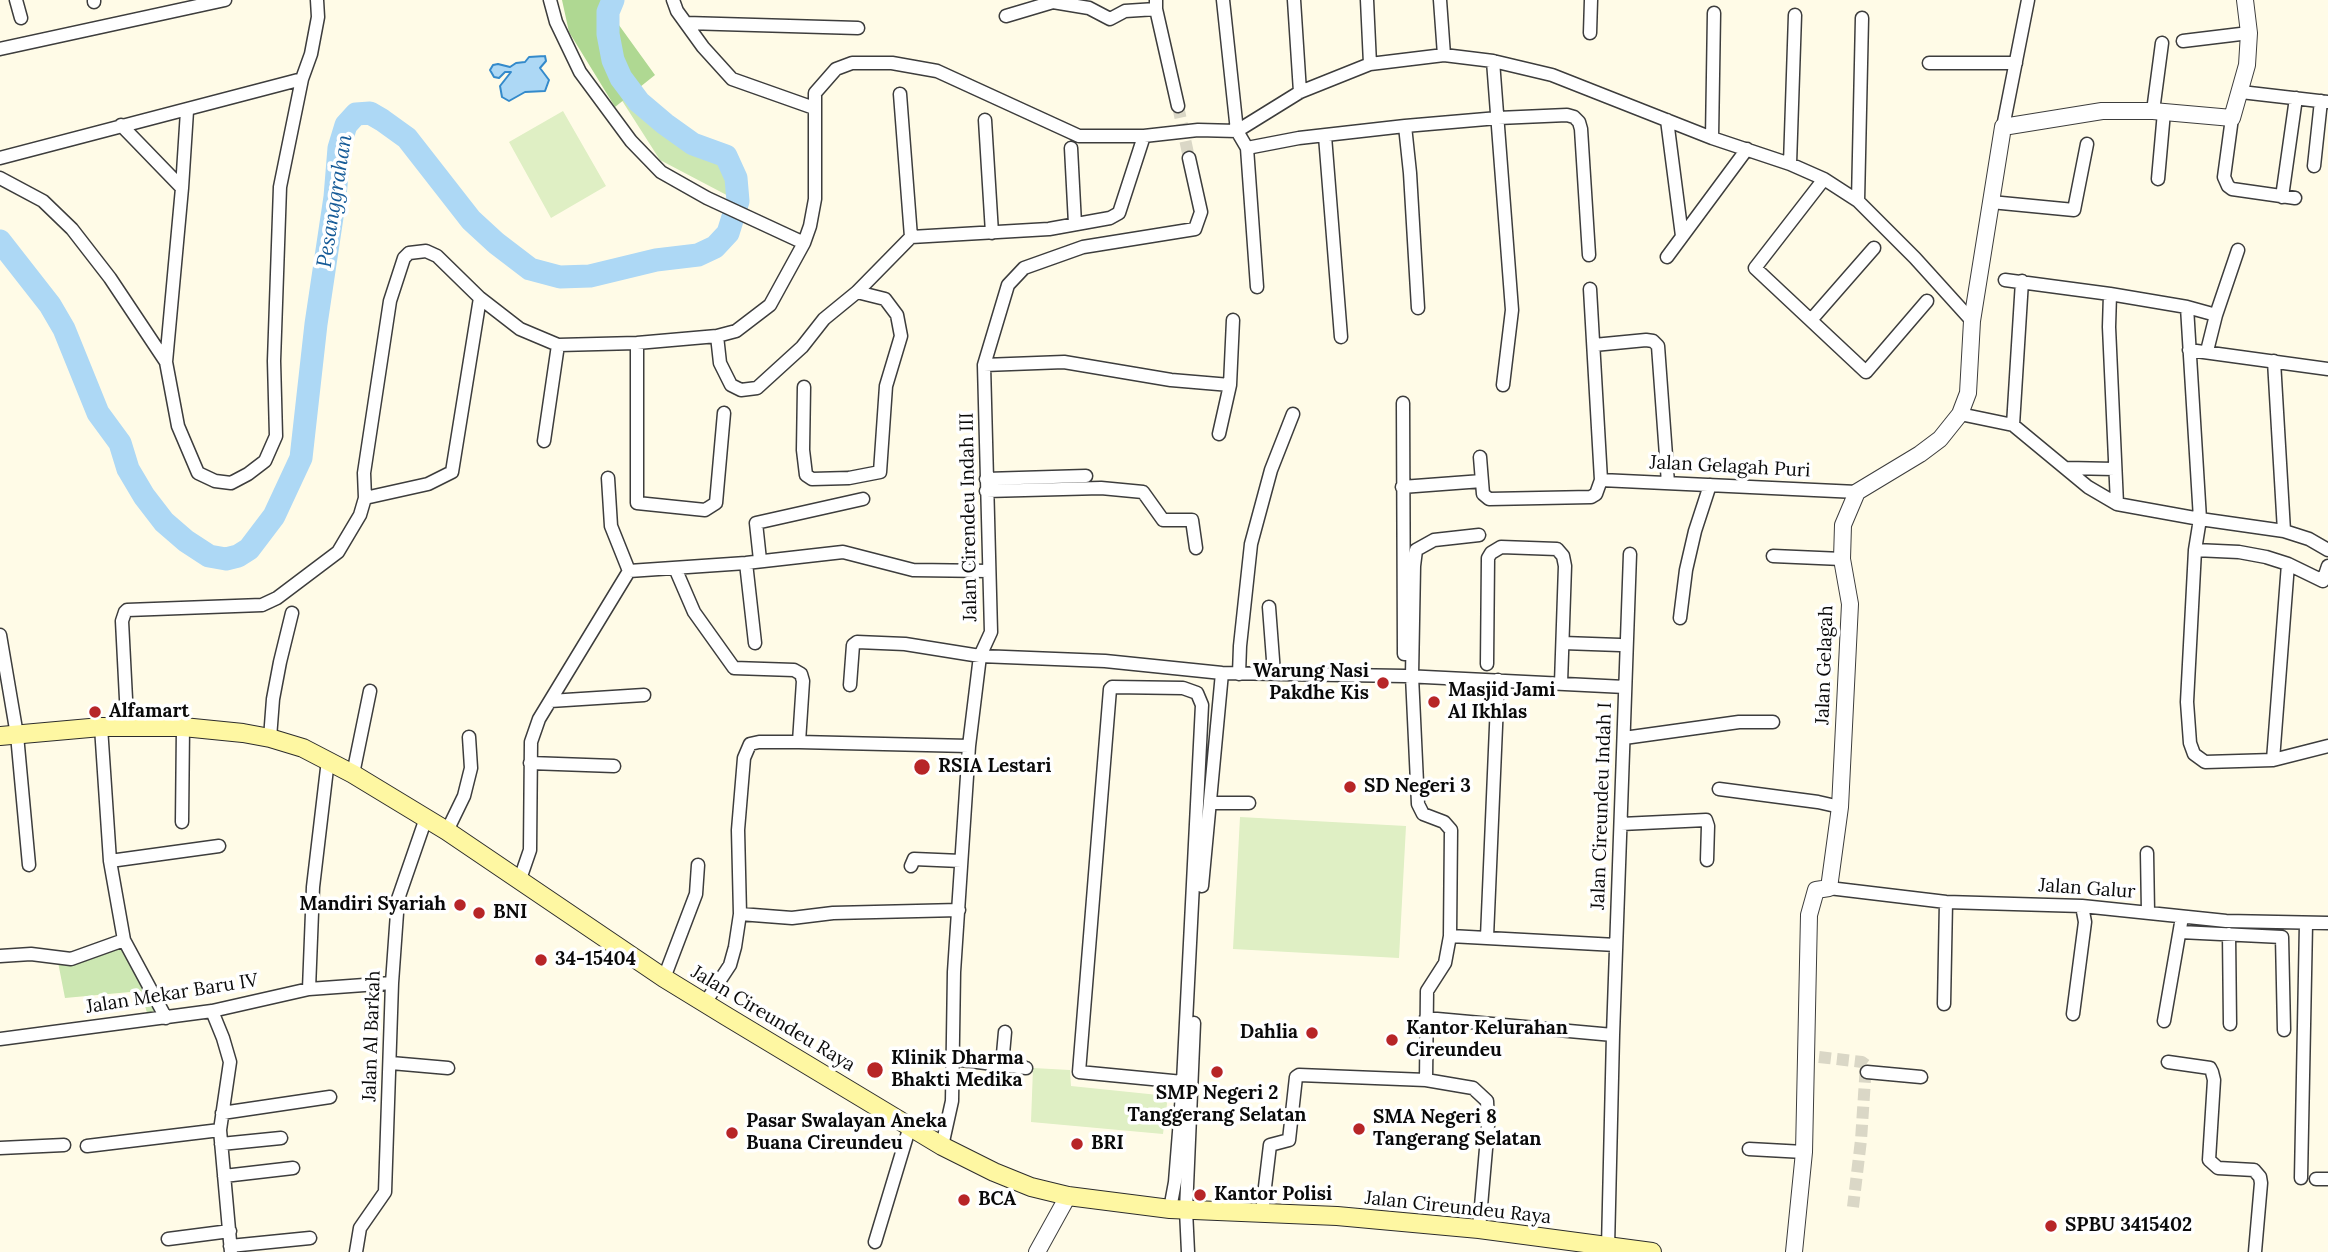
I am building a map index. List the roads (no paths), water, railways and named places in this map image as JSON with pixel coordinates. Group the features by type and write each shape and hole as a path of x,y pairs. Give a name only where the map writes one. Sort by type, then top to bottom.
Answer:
{"main road":[{"name":"Jalan Cireundeu Raya","path":"8,736 132,725 183,727 270,738 303,748 353,774 447,831 664,978 942,1146 994,1172 1031,1186 1068,1196 1178,1209 1337,1216 1479,1229 1567,1247 1608,1247 1652,1252"}],"street":[{"path":"16,0 21,18"},
{"path":"0,49 223,0"},
{"path":"187,111 166,362 178,426 198,473 215,481 231,482 265,461 276,436 274,361 280,187 302,79 311,54 318,17 317,0"},
{"path":"550,0 556,22 580,72 631,141 661,172 706,198 804,243"},
{"path":"673,0 677,11 703,47 732,79 814,108"},
{"path":"1223,0 1237,131 1247,148 1257,287"},
{"path":"1294,0 1300,92"},
{"path":"1367,0 1370,64"},
{"path":"1440,0 1444,55"},
{"path":"1590,33 1591,0"},
{"path":"1857,492 1940,439 1960,414 1968,393 1972,321 2003,127 2028,0"},
{"path":"2245,0 2249,33 2247,65 2232,118 2225,182 2232,189 2288,197 2296,98"},
{"path":"1006,16 1052,2 1090,8 1110,19 1125,11 1156,5 1178,106"},
{"path":"1712,138 1714,13"},
{"path":"1790,163 1795,15"},
{"path":"1858,201 1862,18"},
{"path":"686,23 858,28"},
{"path":"2183,41 2249,33"},
{"path":"2158,179 2162,43"},
{"path":"132,725 125,688 122,621 125,612 262,605 277,598 338,552 360,515 365,498 364,473 390,301 404,258 413,251 426,251 437,256 480,298 520,328 558,345 637,343 717,336 736,331 770,305 804,243 815,199 815,93 836,69 852,63 892,63 937,71 1079,136 1237,131 1300,92 1370,64 1444,55 1494,67 1552,75 1712,138 1790,163 1824,178 1858,201 1972,321"},
{"path":"1929,63 2015,63"},
{"path":"1494,67 1512,310 1503,385"},
{"path":"0,158 302,79"},
{"path":"2241,92 2324,102 2314,166"},
{"path":"900,94 911,237"},
{"path":"2003,127 2102,111 2159,111 2232,118"},
{"path":"1247,148 1299,138 1497,114 1574,117 1579,122 1589,255"},
{"path":"985,120 992,233"},
{"path":"1667,120 1682,236"},
{"path":"121,125 182,188"},
{"path":"1405,126 1418,308"},
{"path":"717,336 720,363 731,385 741,390 757,388 802,347 824,319 857,292 911,237 1049,229 1110,218 1119,213 1144,136"},
{"path":"1325,136 1341,337"},
{"path":"1991,202 2074,211 2087,144"},
{"path":"1071,148 1075,224"},
{"path":"1667,257 1747,149"},
{"name":"Jalan Cirendeu Indah III","path":"942,1146 952,1101 954,972 969,746 980,656 991,632 984,365 1008,285 1024,268 1083,247 1195,229 1201,212 1189,158"},
{"path":"0,178 43,201 72,229 118,290 166,362"},
{"path":"1824,178 1755,268 1866,372 1927,301"},
{"path":"1811,320 1874,248"},
{"path":"2207,351 2238,250"},
{"path":"2005,279 2187,307 2216,315"},
{"path":"2013,425 2022,281"},
{"path":"1480,457 1484,496 1489,499 1591,497 1599,488 1601,480 1590,289"},
{"path":"804,387 803,450 806,475 812,479 849,478 880,472 886,386 901,336 897,314 885,299 857,292"},
{"path":"2110,294 2117,504"},
{"path":"365,498 428,484 452,472 480,298"},
{"path":"2187,307 2200,519 2195,550 2187,702 2190,743 2194,754 2205,762 2273,760 2328,746"},
{"path":"1219,434 1230,385 1233,320"},
{"path":"1594,345 1646,340 1653,341 1658,346 1668,483"},
{"path":"637,343 637,503 705,510 716,503 724,413"},
{"path":"544,441 558,345"},
{"path":"2189,350 2328,369"},
{"path":"2274,361 2284,531"},
{"path":"984,365 1064,362 1171,380 1230,385"},
{"path":"1403,403 1402,487 1408,676 1418,804 1423,814 1444,822 1451,830 1450,936 1445,963 1427,991 1426,1080"},
{"path":"1239,674 1251,544 1270,470 1293,414"},
{"path":"1960,414 2013,425 2088,487 2117,504 2284,531 2309,539 2328,550"},
{"path":"2066,468 2115,469"},
{"path":"986,485 1086,476"},
{"path":"608,478 611,526 629,570"},
{"name":"Jalan Gelagah Puri","path":"1601,480 1857,492"},
{"path":"1402,487 1482,481"},
{"path":"986,485 1101,488 1143,492 1163,520 1192,520 1196,548"},
{"path":"1680,618 1686,570 1710,485"},
{"name":"Jalan Gelagah","path":"1829,888 1840,807 1850,604 1842,559 1843,525 1857,492"},
{"path":"761,560 756,523 863,499"},
{"path":"1408,676 1416,550 1434,540 1479,536"},
{"path":"1487,664 1488,558 1501,547 1550,547 1557,549 1563,556 1565,566 1561,683"},
{"path":"2195,550 2239,552 2288,565 2325,583 2328,566"},
{"path":"629,570 746,563 843,552 913,570 989,571"},
{"path":"1625,687 1630,554"},
{"path":"1773,556 1842,559"},
{"path":"746,563 755,643"},
{"path":"2273,760 2288,565"},
{"path":"675,568 694,612 734,668 794,670 801,674 803,681 799,741"},
{"path":"520,879 530,850 531,742 539,719 629,570"},
{"path":"1269,607 1275,673"},
{"path":"270,738 273,699 292,613"},
{"path":"0,635 8,736 29,865"},
{"name":"Jalan Cireundeu Indah I","path":"850,685 853,645 856,642 905,644 980,656 1105,662 1239,674 1408,676 1625,687 1608,1247"},
{"path":"1563,643 1620,645"},
{"path":"1178,1209 1192,1094 1195,969 1222,673"},
{"path":"1488,937 1498,680"},
{"path":"1182,1082 1079,1072 1112,687 1182,688 1197,693 1202,705 1182,1082 1175,1182 1188,1252"},
{"path":"353,774 370,691"},
{"path":"550,701 644,695"},
{"path":"1624,738 1739,722 1773,722"},
{"path":"101,727 110,861 124,940 166,1018"},
{"path":"182,822 183,727"},
{"path":"447,831 464,796 471,768 469,737"},
{"path":"705,1003 730,965 740,914 738,830 744,758 750,744 799,741 969,746"},
{"path":"309,989 313,887 328,760"},
{"path":"530,763 614,766"},
{"path":"1719,789 1840,807"},
{"path":"1210,803 1249,803"},
{"name":"Jalan Al Barkah","path":"356,1252 360,1227 385,1192 392,983 398,899 426,818"},
{"path":"1621,824 1706,820 1709,826 1707,860"},
{"path":"110,861 219,846"},
{"path":"2147,853 2148,912"},
{"path":"911,866 915,859 961,861"},
{"path":"664,978 696,894 698,865"},
{"path":"1794,1252 1812,1056 1809,915 1816,890 1829,888"},
{"name":"Jalan Galur","path":"1829,888 1946,902 2082,906 2226,921 2328,923"},
{"path":"1944,1004 1946,902"},
{"path":"2073,1014 2085,922 2082,906"},
{"path":"740,914 792,918 833,913 959,910"},
{"path":"2164,1020 2182,916"},
{"path":"2301,1178 2306,924"},
{"path":"2180,932 2282,937 2284,1030"},
{"path":"2229,934 2230,1024"},
{"path":"1450,936 1616,944"},
{"path":"0,956 31,954 71,959 124,940"},
{"name":"Jalan Mekar Baru IV","path":"0,1039 212,1011 309,989 392,983"},
{"path":"212,1011 230,1062 219,1130 230,1249 287,1246 310,1238"},
{"path":"1426,1018 1613,1035"},
{"path":"1002,1065 1005,1032"},
{"path":"953,1059 1026,1068"},
{"path":"2168,1062 2210,1068 2212,1072 2214,1080 2209,1160 2218,1168 2254,1170 2260,1177 2255,1252"},
{"path":"391,1063 448,1068"},
{"path":"1867,1072 1921,1077"},
{"path":"1262,1212 1270,1145 1289,1140 1298,1075 1426,1080 1473,1088 1486,1101 1488,1126 1479,1229"},
{"path":"222,1113 330,1097"},
{"path":"875,1242 910,1126"},
{"path":"87,1146 219,1130"},
{"path":"221,1144 281,1138"},
{"path":"0,1148 64,1144"},
{"path":"1749,1149 1804,1152"},
{"path":"224,1176 293,1168"},
{"path":"1037,1252 1068,1196"},
{"path":"168,1239 230,1231"}],"water":[{"path":"545,56 546,61 540,68 549,80 545,91 525,92 509,101 502,97 500,86 511,72 505,72 499,78 494,77 490,70 493,65 510,67 525,62 529,57"}],"waterway":[{"name":"Pesanggrahan","path":"0,241 50,305 64,329 98,413 120,443 128,469 144,496 164,522 209,556 226,559 238,556 249,549 274,516 301,458 339,148 346,125 356,114 370,113 407,138 471,220 530,269 560,277 590,276 656,260 698,255 715,247 728,233 738,201 736,178 726,156 693,144 665,124 639,102 621,78 613,60 608,34 608,12 613,0"}],"tunnel":[{"path":"1178,106 1189,158"},
{"path":"1819,1057 1862,1062 1866,1065 1853,1207"}],"place":[{"name":"Warung Nasi Pakdhe Kis","path":"1383,683"},
{"name":"Masjid Jami Al Ikhlas","path":"1434,702"},
{"name":"Alfamart","path":"95,712"},
{"name":"RSIA Lestari","path":"922,767"},
{"name":"SD Negeri 3","path":"1350,787"},
{"name":"Mandiri Syariah","path":"460,905"},
{"name":"BNI","path":"479,913"},
{"name":"34-15404","path":"541,960"},
{"name":"Dahlia","path":"1312,1033"},
{"name":"Kantor Kelurahan Cireundeu","path":"1392,1040"},
{"name":"Klinik Dharma Bhakti Medika","path":"875,1070"},
{"name":"SMP Negeri 2 Tanggerang Selatan","path":"1217,1072"},
{"name":"SMA Negeri 8 Tangerang Selatan","path":"1359,1129"},
{"name":"Pasar Swalayan Aneka Buana Cireundeu","path":"732,1133"},
{"name":"BRI","path":"1077,1144"},
{"name":"Kantor Polisi","path":"1200,1195"},
{"name":"BCA","path":"964,1200"},
{"name":"SPBU 3415402","path":"2051,1226"}]}
